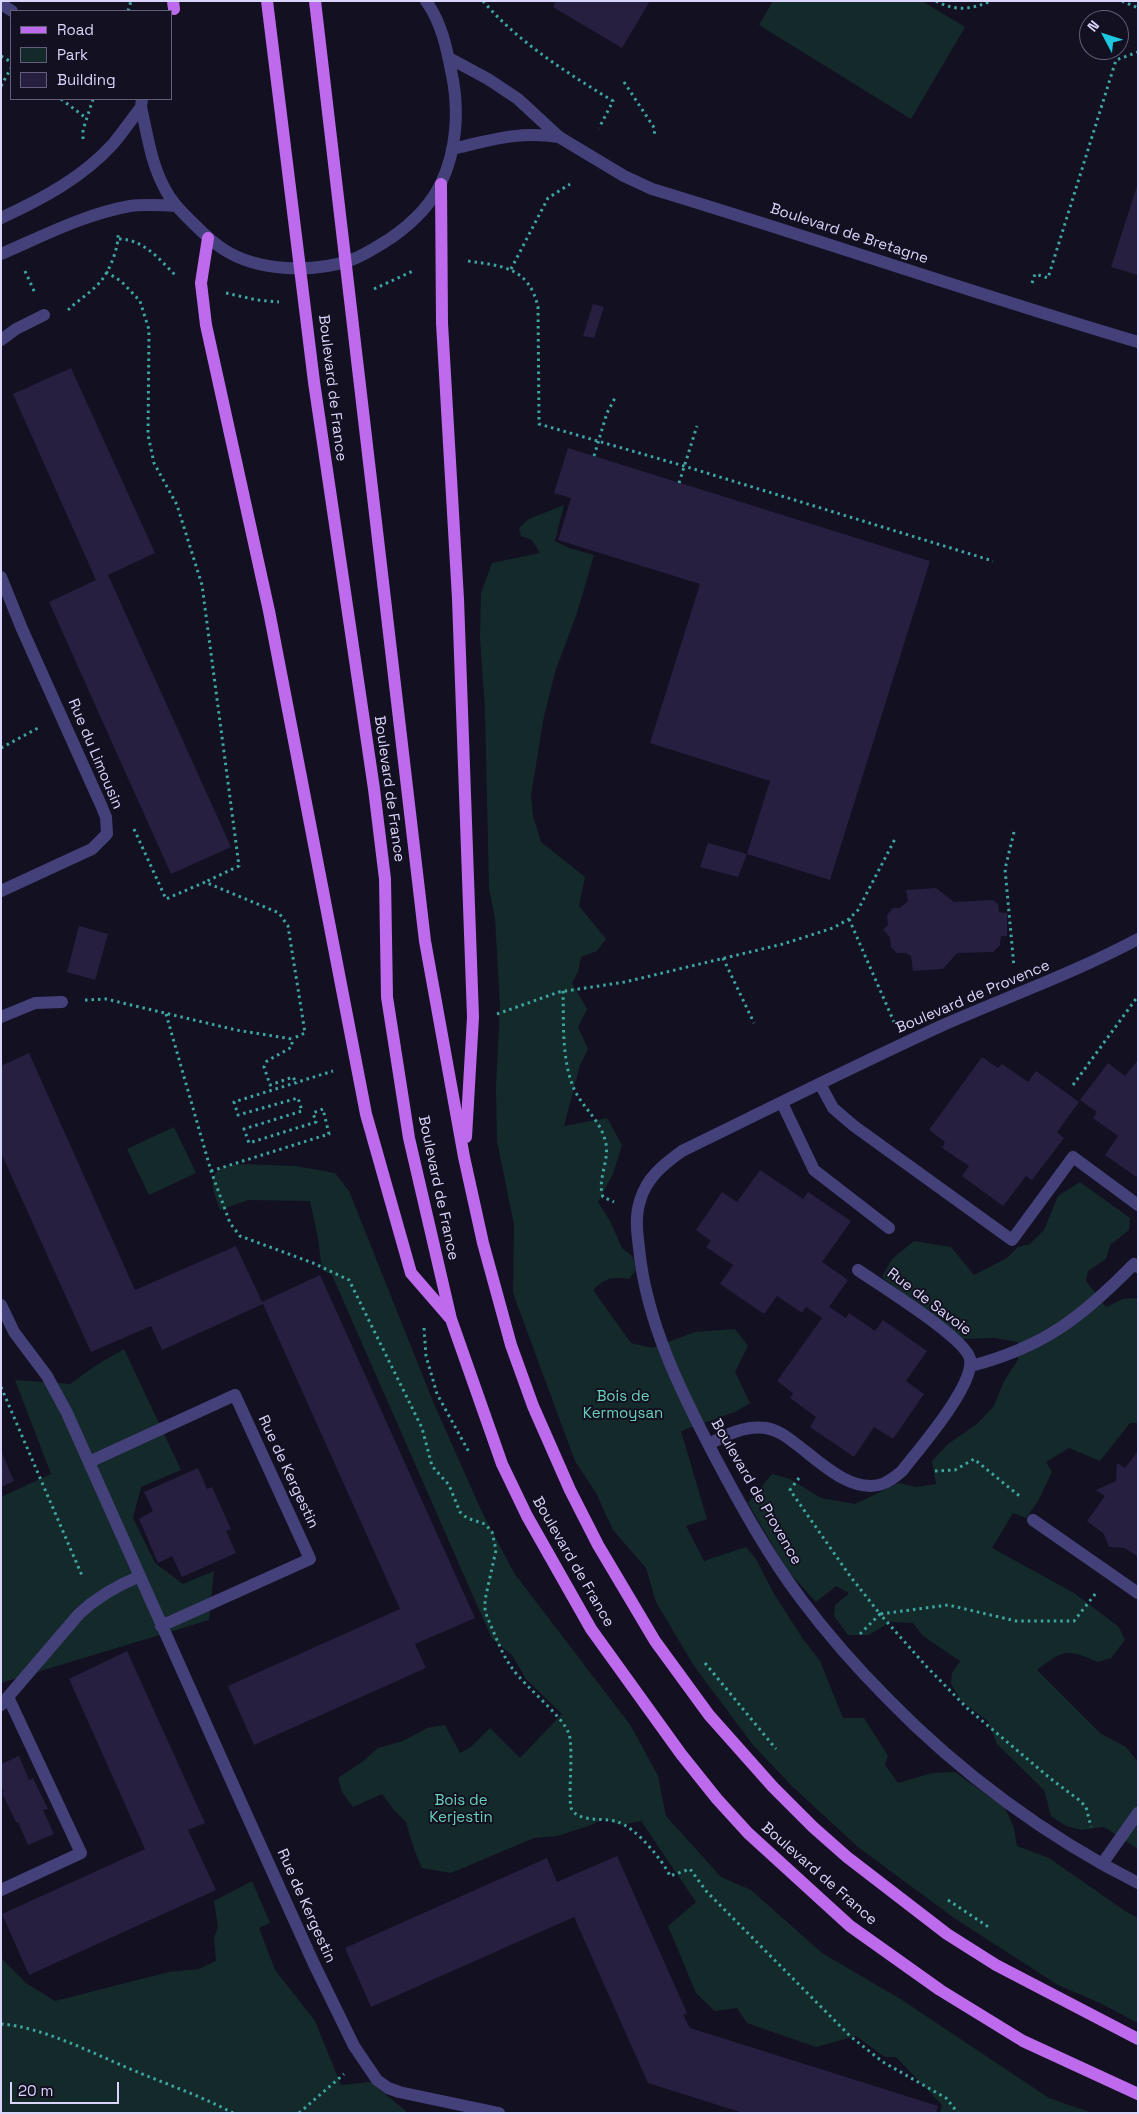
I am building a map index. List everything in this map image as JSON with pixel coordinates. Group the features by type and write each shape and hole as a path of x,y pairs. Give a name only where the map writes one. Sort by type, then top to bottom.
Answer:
{"main road":[{"name":"Boulevard de France","path":"266,1 314,382 385,879 387,997 409,1138 451,1319 502,1464 555,1568 591,1629 641,1701 717,1799 748,1833 850,1926 904,1965 1023,2041 1138,2094"},
{"name":"Boulevard de France","path":"315,1 424,932 464,1157 511,1345 533,1406 598,1545 655,1641 709,1715 767,1781 812,1827 908,1906 947,1934 996,1965 1138,2039"},
{"path":"441,184 442,323 456,564 473,1017 464,1157"},
{"path":"208,238 203,260 201,283 206,325 269,611 366,1114 411,1272 451,1319"}],"street":[{"path":"141,103 156,165 164,186 176,206 208,238 224,250 248,261 292,268 320,267 352,259 372,250 403,229 426,206 441,184 452,150 456,109 449,58 437,19 426,1"},
{"name":"Boulevard de Bretagne","path":"449,58 488,79 518,99 559,137 624,176 652,189 1024,308 1138,342"},
{"path":"1,218 64,186 93,163 113,143 141,103"},
{"name":"Boulevard de Bretagne","path":"452,150 514,135 533,134 559,137"},
{"path":"1,254 84,219 112,210 132,206 176,206"},
{"path":"1,340 16,329 44,315"},
{"name":"Rue du Limousin","path":"1,577 22,629 106,817 107,834 92,849 1,891"},
{"name":"Boulevard de Provence","path":"1138,939 1076,970 1024,990 903,1044 682,1151 672,1158 649,1181 640,1199 637,1212 640,1257 650,1308 677,1380 708,1444 748,1516 784,1575 802,1600 843,1650 891,1702 954,1760 1027,1816 1102,1864 1138,1883"},
{"path":"1,1017 35,1003 62,1002"},
{"path":"820,1084 833,1108 854,1126 1012,1240 1073,1157 1138,1205"},
{"path":"782,1103 814,1170 889,1228"},
{"path":"708,1444 728,1434 744,1429 766,1428 784,1435 845,1479 858,1484 880,1485 902,1471 962,1390 971,1366 1005,1356 1059,1330 1090,1307 1134,1264 1138,1267"},
{"name":"Rue de Savoie","path":"858,1270 957,1340 970,1357 971,1366"},
{"name":"Rue de Kergestin","path":"1,1305 14,1332 38,1363 58,1396 314,1964 354,2046 377,2080 388,2088 498,2113"},
{"name":"Rue de Kergestin","path":"89,1462 235,1395 310,1559 161,1626"},
{"path":"1033,1520 1138,1593"},
{"path":"1,1890 81,1853 5,1701 92,1601 112,1588 138,1577"},
{"path":"1102,1864 1138,1813"}],"path":[{"path":"483,1 502,22 531,45 613,101 599,128"},
{"path":"936,1 956,9 970,9 992,1"},
{"path":"1122,1 1138,8"},
{"path":"1024,308 1035,274 1048,278 1116,60 1138,52"},
{"path":"1,86 10,70"},
{"path":"624,82 655,129 654,136"},
{"path":"62,100 87,118"},
{"path":"511,269 548,198 570,184"},
{"path":"119,240 126,239 152,252 183,283 201,283"},
{"path":"16,248 44,315"},
{"path":"442,263 465,261 511,269 530,286 535,294 538,307 539,424 684,466 993,561"},
{"path":"106,272 121,281 132,291 140,301 145,316 149,341 148,435 154,463 176,506 202,585 239,866 166,899 130,820"},
{"path":"594,456 607,414 615,398"},
{"path":"679,484 697,426"},
{"path":"1,748 61,716"},
{"path":"1014,832 1005,870 1015,972 1024,990"},
{"path":"637,1212 603,1197 600,1184 606,1162 606,1145 600,1127 575,1090 568,1068 561,992 625,982 783,944 833,928 849,919 865,900 895,839"},
{"path":"62,1002 106,999 236,1030 292,1039 305,1033 288,926 279,913 205,882"},
{"path":"849,919 903,1044"},
{"path":"723,958 754,1023"},
{"path":"1073,1085 1138,996"},
{"path":"166,1014 211,1171 230,1223 240,1236 313,1263 349,1280 422,1428 432,1466 449,1485 460,1512 467,1518 485,1524 492,1532 496,1550 485,1600 487,1617 511,1667 568,1732 571,1752 569,1801 573,1812 580,1817 621,1822 657,1854 664,1862 670,1876 690,1869 707,1892 850,2036 883,2062 946,2098 958,2113"},
{"path":"211,1171 329,1134 323,1109 313,1113 316,1122 249,1143 244,1129 302,1111 298,1098 238,1116 234,1102 297,1084 293,1077 270,1085 264,1067 267,1061 292,1047 292,1039"},
{"path":"1,1387 92,1601"},
{"path":"816,1459 790,1490 866,1598 926,1666 968,1708 1086,1807 1102,1864"},
{"path":"902,1471 955,1470 974,1459 1033,1507 1033,1520"},
{"path":"843,1650 880,1614 948,1605 1016,1621 1074,1621 1109,1574"},
{"path":"705,1662 779,1752"},
{"path":"946,1898 994,1931"},
{"path":"1,2024 58,2039 190,2092 233,2113"},
{"path":"299,2113 327,2087 363,2059"}],"green space":[{"path":"773,1 922,1 965,27 911,119 759,25"},
{"name":"Bois de Kermoysan","path":"564,505 555,541 569,548 594,555 577,613 555,672 543,721 531,796 533,816 541,842 585,877 579,906 606,939 597,951 581,957 578,972 572,983 587,1009 578,1027 588,1049 580,1065 564,1126 607,1118 622,1145 613,1174 598,1202 610,1221 622,1248 633,1257 636,1270 629,1279 610,1279 593,1290 631,1343 652,1348 695,1332 735,1329 748,1346 735,1372 750,1403 735,1412 681,1431 707,1519 686,1526 704,1561 746,1547 756,1559 774,1594 803,1639 820,1661 843,1718 864,1718 888,1756 885,1765 898,1783 932,1773 955,1772 1005,1808 1014,1828 1017,1846 1049,1858 1138,1918 1138,2023 1100,2003 1058,1985 954,1918 858,1847 792,1786 753,1745 694,1666 656,1602 646,1568 613,1530 596,1493 575,1461 513,1293 514,1225 497,1141 496,1088 500,1005 495,918 489,888 485,710 480,637 481,593 492,563 540,553 532,540 521,536 519,528 529,519"},
{"path":"174,1127 196,1173 149,1195 127,1149"},
{"name":"Bois de Kerjestin","path":"241,1164 296,1166 335,1173 349,1191 434,1404 481,1510 514,1573 631,1726 658,1776 666,1816 721,1877 751,1890 822,1953 902,2000 1049,2098 1092,2113 940,2113 942,2105 896,2057 885,2057 856,2036 816,2047 747,2023 737,2008 715,2011 696,1993 668,1926 696,1902 641,1821 620,1825 604,1819 557,1836 534,1838 451,1873 422,1868 406,1822 382,1794 353,1807 342,1792 338,1778 362,1762 378,1748 403,1741 427,1728 445,1725 460,1753 471,1747 490,1728 520,1758 562,1714 526,1679 512,1655 492,1639 332,1275 322,1270 318,1238 310,1201 248,1200 220,1210 213,1187 214,1178 218,1171 224,1167"},
{"path":"1080,1182 1130,1218 1129,1230 1110,1245 1106,1259 1088,1271 1086,1281 1106,1307 1123,1299 1138,1298 1138,1423 1130,1423 1100,1461 1069,1448 1046,1462 1052,1472 1038,1501 1026,1518 1013,1513 992,1548 1074,1593 1119,1627 1125,1640 1111,1658 1098,1662 1072,1653 1066,1653 1054,1658 1037,1670 1100,1733 1126,1747 1138,1762 1138,1849 1104,1827 1082,1830 1066,1826 1051,1816 1044,1790 997,1744 988,1721 962,1702 951,1684 952,1673 960,1661 923,1636 913,1623 890,1622 869,1635 848,1635 834,1616 835,1605 849,1593 836,1586 816,1602 787,1570 748,1503 772,1474 790,1479 821,1498 855,1504 899,1483 916,1487 936,1484 932,1461 948,1444 977,1424 994,1406 1004,1381 1018,1360 1018,1342 995,1338 961,1339 882,1277 892,1259 914,1241 951,1247 974,1275 1007,1258 1018,1247 1030,1244 1044,1230 1058,1196"},
{"path":"124,1349 181,1470 141,1487 133,1518 155,1563 183,1584 214,1571 209,1620 1,1683 1,1497 51,1474 15,1380 70,1384 95,1366"},
{"path":"252,1881 270,1923 259,1928 275,1970 315,2021 341,2085 371,2082 408,2113 1,2113 1,1958 26,1983 55,2001 169,1972 199,1969 216,1961 214,1938 218,1927 214,1901"}],"building":[{"path":"556,1 650,1 622,48 553,7"},
{"path":"1138,186 1138,275 1111,267"},
{"path":"593,304 604,307 594,338 583,336"},
{"path":"71,368 155,553 108,575 231,847 171,874 49,602 96,580 13,394"},
{"path":"568,448 930,561 830,880 747,854 770,781 650,743 700,584 558,540 571,498 554,493"},
{"path":"708,843 747,854 738,877 700,867"},
{"path":"936,888 954,902 993,900 998,904 999,912 1007,913 1007,936 1001,936 1000,945 993,952 957,953 943,969 913,971 911,956 906,953 897,953 891,947 890,937 883,930 888,925 887,915 893,908 900,908 908,901 906,890"},
{"path":"79,926 108,934 95,980 67,972"},
{"path":"29,1053 135,1290 236,1246 262,1302 320,1275 475,1618 415,1644 426,1668 254,1745 228,1686 400,1609 263,1304 162,1350 151,1326 91,1352 1,1153 1,1066"},
{"path":"982,1057 998,1068 1002,1064 1028,1082 1036,1071 1079,1102 1057,1132 1064,1138 1032,1180 1026,1176 1003,1206 962,1176 969,1166 942,1148 945,1142 929,1130"},
{"path":"1138,1060 1138,1178 1105,1155 1118,1136 1093,1118 1097,1112 1080,1100 1108,1063 1125,1076"},
{"path":"760,1170 803,1199 808,1192 851,1221 822,1262 848,1280 829,1307 846,1318 849,1313 875,1331 883,1320 927,1351 906,1381 924,1394 893,1439 874,1427 854,1457 810,1427 816,1417 790,1398 793,1393 777,1381 822,1318 806,1307 802,1313 777,1296 764,1314 720,1284 733,1265 706,1247 711,1241 696,1230 722,1192 737,1202"},
{"path":"1,1451 14,1481 1,1487"},
{"path":"1138,1451 1138,1557 1125,1548 1109,1547 1104,1534 1087,1521 1105,1496 1096,1490 1116,1481 1117,1463 1125,1468"},
{"path":"198,1468 207,1489 212,1487 231,1529 226,1531 236,1553 182,1577 172,1556 158,1563 139,1519 153,1511 144,1492"},
{"path":"127,1651 205,1823 188,1830 216,1890 29,1975 2,1914 145,1849 69,1679"},
{"path":"19,1756 29,1780 33,1778 48,1809 43,1810 54,1834 28,1845 2,1793 4,1792 1,1785 1,1764"},
{"path":"617,1856 687,2013 683,2015 690,2028 938,2106 936,2113 743,2113 648,2083 574,1917 371,2007 345,1948 547,1858 557,1882"}]}
